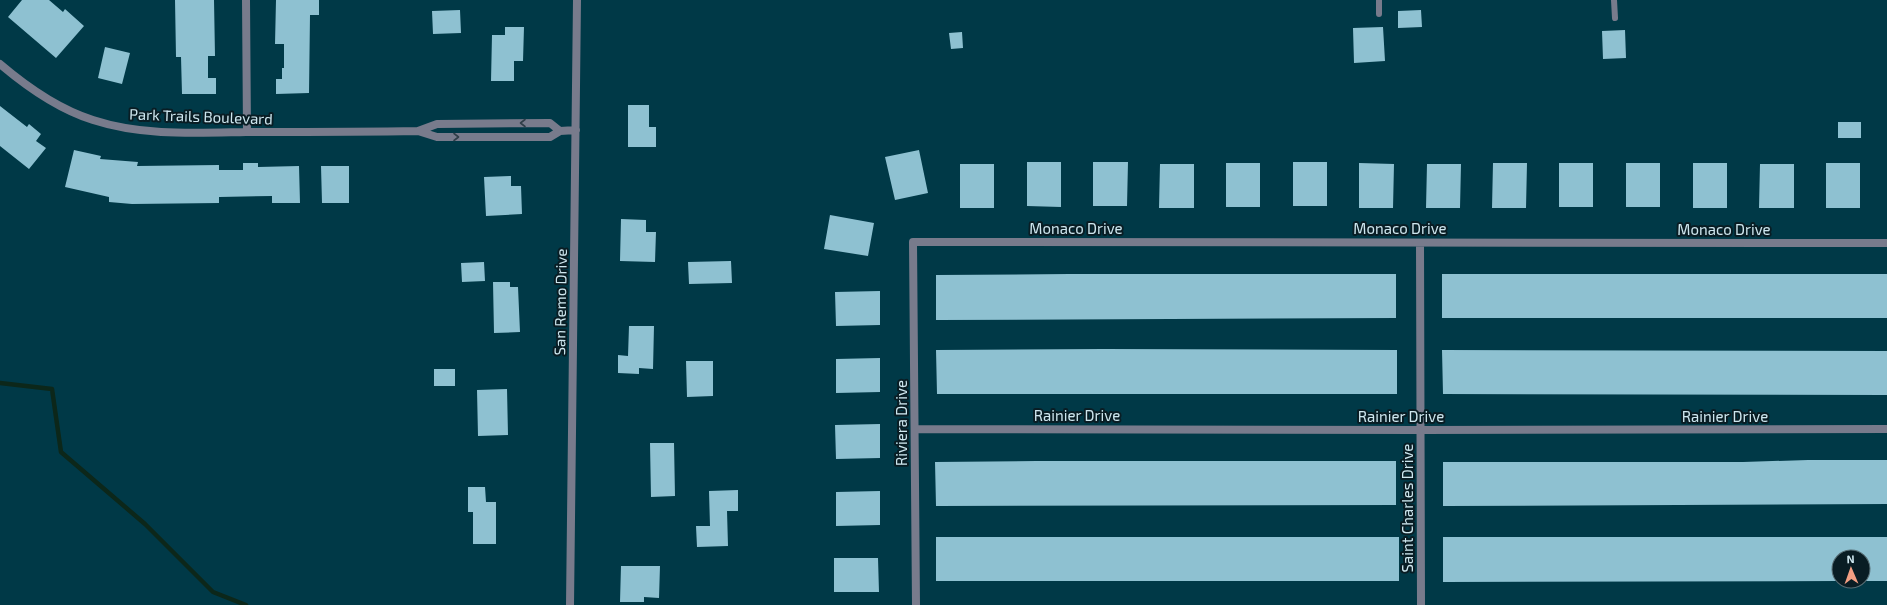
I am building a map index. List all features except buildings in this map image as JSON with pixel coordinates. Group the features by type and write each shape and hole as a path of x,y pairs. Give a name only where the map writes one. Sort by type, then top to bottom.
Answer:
{"street":[{"path":"246,0 247,132"},
{"name":"San Remo Drive","path":"570,605 577,0"},
{"name":"Park Trails Boulevard","path":"0,64 49,100 91,120 136,130 247,132 418,131 437,124 550,123 560,130 576,130"},
{"name":"Park Trails Boulevard","path":"418,131 437,138 550,137 560,130"},
{"name":"Monaco Drive","path":"914,242 1887,243"},
{"name":"Riviera Drive","path":"914,242 916,605"},
{"name":"Saint Charles Drive","path":"1420,242 1421,605"},
{"name":"Rainier Drive","path":"916,429 1887,429"}],"lane":[{"path":"1378,14 1379,0"},
{"path":"1614,0 1615,18"}],"waterway":[{"path":"0,383 52,389 61,452 145,524 213,592 246,605"}]}
